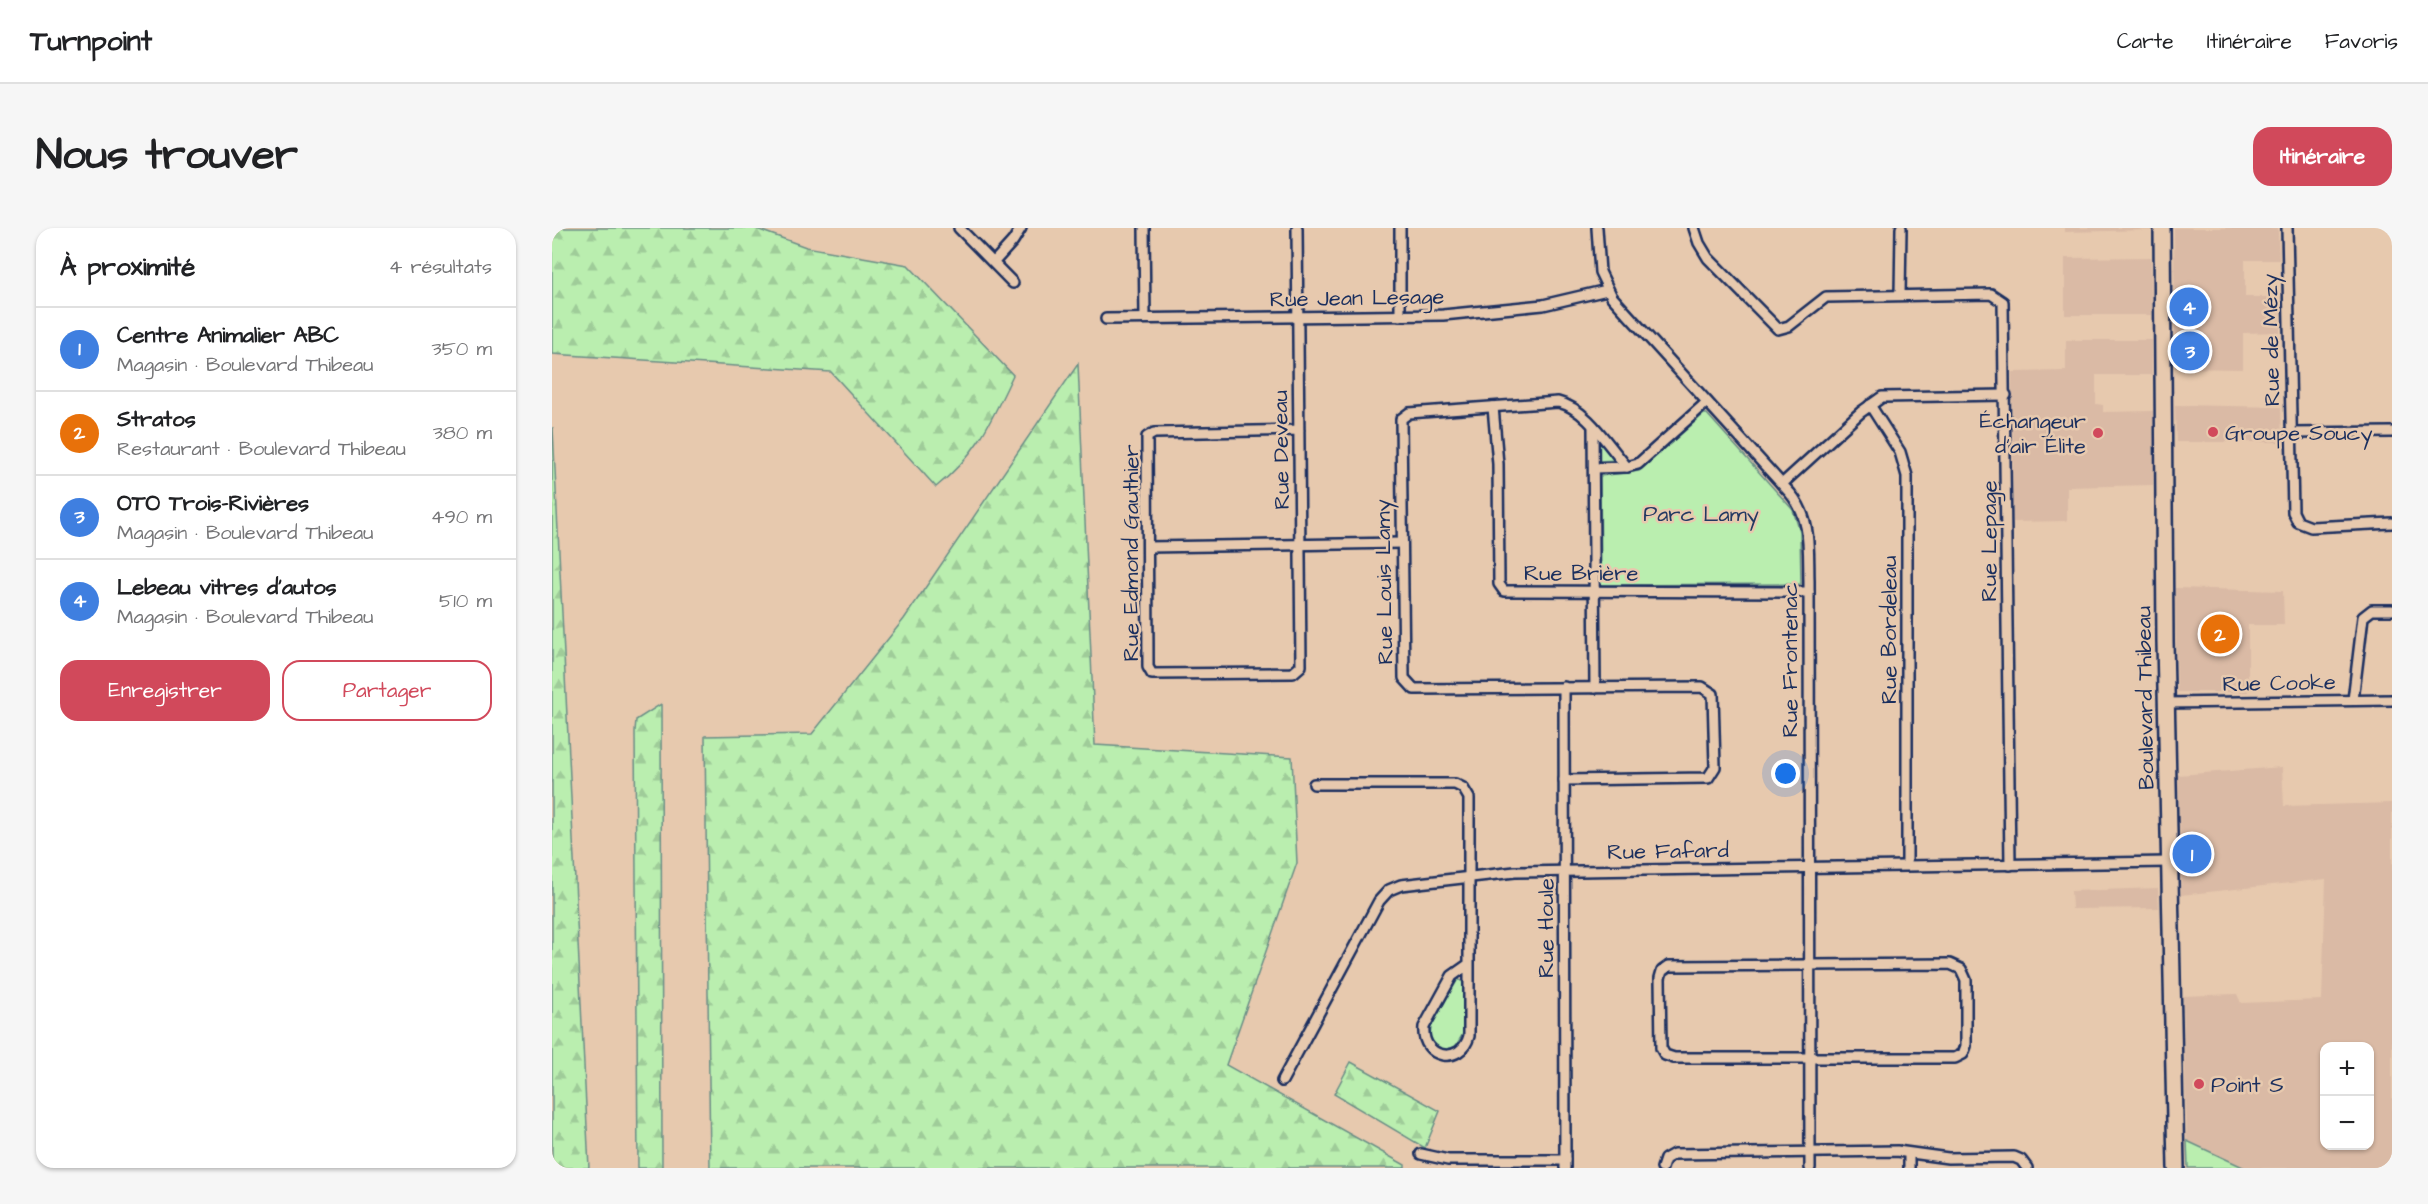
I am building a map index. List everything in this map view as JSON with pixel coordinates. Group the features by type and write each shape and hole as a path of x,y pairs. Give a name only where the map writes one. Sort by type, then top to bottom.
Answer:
{"main road":[{"name":"Boulevard Thibeau","path":"2163,228 2166,703 2176,1168"}],"street":[{"path":"959,228 1013,283"},
{"path":"994,262 1013,242 1021,228"},
{"path":"1144,228 1145,318"},
{"name":"Rue Deveau","path":"1297,228 1301,545 1301,662 1298,671"},
{"path":"1400,228 1400,316"},
{"name":"Rue Frontenac","path":"1597,228 1599,267 1607,290 1626,315 1782,484 1798,504 1806,521 1809,592 1810,1168"},
{"name":"Rue Lepage","path":"1694,228 1699,243 1708,258 1778,329 1790,326 1823,298 1991,294 2001,299 2005,309 2010,865"},
{"path":"1900,228 1900,295"},
{"name":"Rue de Mézy","path":"2287,228 2292,508 2298,522 2311,527 2392,523"},
{"name":"Rue Jean Lesage","path":"1106,319 1400,316 1508,309 1570,300 1607,290"},
{"path":"1782,484 1869,405 1882,397 1892,395 2006,395"},
{"name":"Rue Louis Lamy","path":"1564,780 1702,779 1714,772 1714,699 1707,688 1414,689 1408,686 1404,678 1403,417 1409,413 1558,402 1580,411 1627,467"},
{"path":"1594,468 1627,467 1641,461 1707,402"},
{"name":"Rue Bordeleau","path":"1869,405 1900,452 1907,476 1907,865"},
{"name":"Rue Brière","path":"1493,407 1498,464 1500,587 1507,591 1809,592"},
{"path":"1593,428 1595,687"},
{"name":"Rue Edmond Gauthier","path":"1298,671 1293,673 1164,674 1150,672 1148,667 1146,440 1148,435 1154,433 1299,430"},
{"path":"2291,433 2392,432"},
{"path":"1148,547 1402,543"},
{"path":"2353,700 2363,616 2368,611 2392,610"},
{"name":"Rue Houle","path":"1564,687 1565,1164"},
{"name":"Rue Cooke","path":"2166,703 2392,700"},
{"path":"1314,784 1455,784 1463,788 1469,798 1470,878 1469,964 1467,1043 1457,1054 1442,1056 1429,1048 1425,1042 1424,1027 1450,980 1469,964"},
{"name":"Rue Fafard","path":"1281,1081 1386,894 1406,884 1515,872 2169,862"},
{"path":"1950,964 1963,972 1966,991 1966,1047 1958,1057 1811,1058 1668,1057 1661,1046 1661,973 1672,965 1810,965 1950,964"},
{"path":"1662,1168 1665,1159 1674,1154 1810,1151 1897,1151 1948,1158 2008,1157 2018,1158 2027,1168"},
{"path":"1421,1154 1467,1164 1565,1164"},
{"path":"1909,1154 1909,1168"},
{"path":"2008,1157 2008,1168"}],"shaded area":[{"path":"2065,228 2151,228 2151,230 2065,232"},
{"path":"2174,228 2278,228 2279,260 2245,260 2245,297 2279,297 2280,332 2243,333 2243,369 2175,368"},
{"path":"2151,257 2152,315 2065,315 2065,258"},
{"path":"2066,340 2152,340 2152,375 2096,375 2096,404 2103,405 2103,412 2153,411 2153,485 2067,487 2067,521 2013,522 2012,372 2066,371"},
{"path":"2175,405 2281,407 2282,442 2176,442"},
{"path":"2175,588 2283,591 2284,625 2248,625 2248,692 2177,692"},
{"path":"2282,767 2284,806 2392,803 2392,1168 2245,1168 2187,1141 2183,996 2237,994 2241,1003 2322,1000 2326,879 2181,895 2178,775"},
{"path":"2158,888 2159,908 2072,909 2071,891"}],"green space":[{"path":"552,228 754,228 806,247 908,265 1013,375 982,436 963,462 936,487 831,372 552,354"},
{"path":"1078,364 1095,745 1292,757 1297,863 1226,1065 1405,1165 1405,1168 710,1168 705,736 812,734 904,619"},
{"name":"Parc Lamy","path":"1704,414 1707,414 1793,510 1800,532 1801,584 1601,585 1600,476 1639,471"},
{"path":"553,428 589,1168 552,1168"},
{"path":"1599,441 1617,460 1599,461"},
{"path":"661,704 662,1168 638,1168 635,731 636,720"},
{"path":"1458,979 1463,982 1463,1034 1455,1047 1441,1050 1430,1040 1431,1025"},
{"path":"1351,1062 1440,1111 1425,1148 1334,1094"},
{"path":"2187,1141 2245,1168 2188,1168"}],"place":[{"name":"Lebeau vitres d'autos","path":"2189,307"},
{"name":"OTO Trois-Rivières","path":"2190,351"},
{"name":"Groupe Soucy","path":"2213,432"},
{"name":"Échangeur d'air Élite","path":"2098,433"},
{"name":"Stratos","path":"2220,634"},
{"name":"Centre Animalier ABC","path":"2192,854"},
{"name":"Point S","path":"2199,1084"}]}
